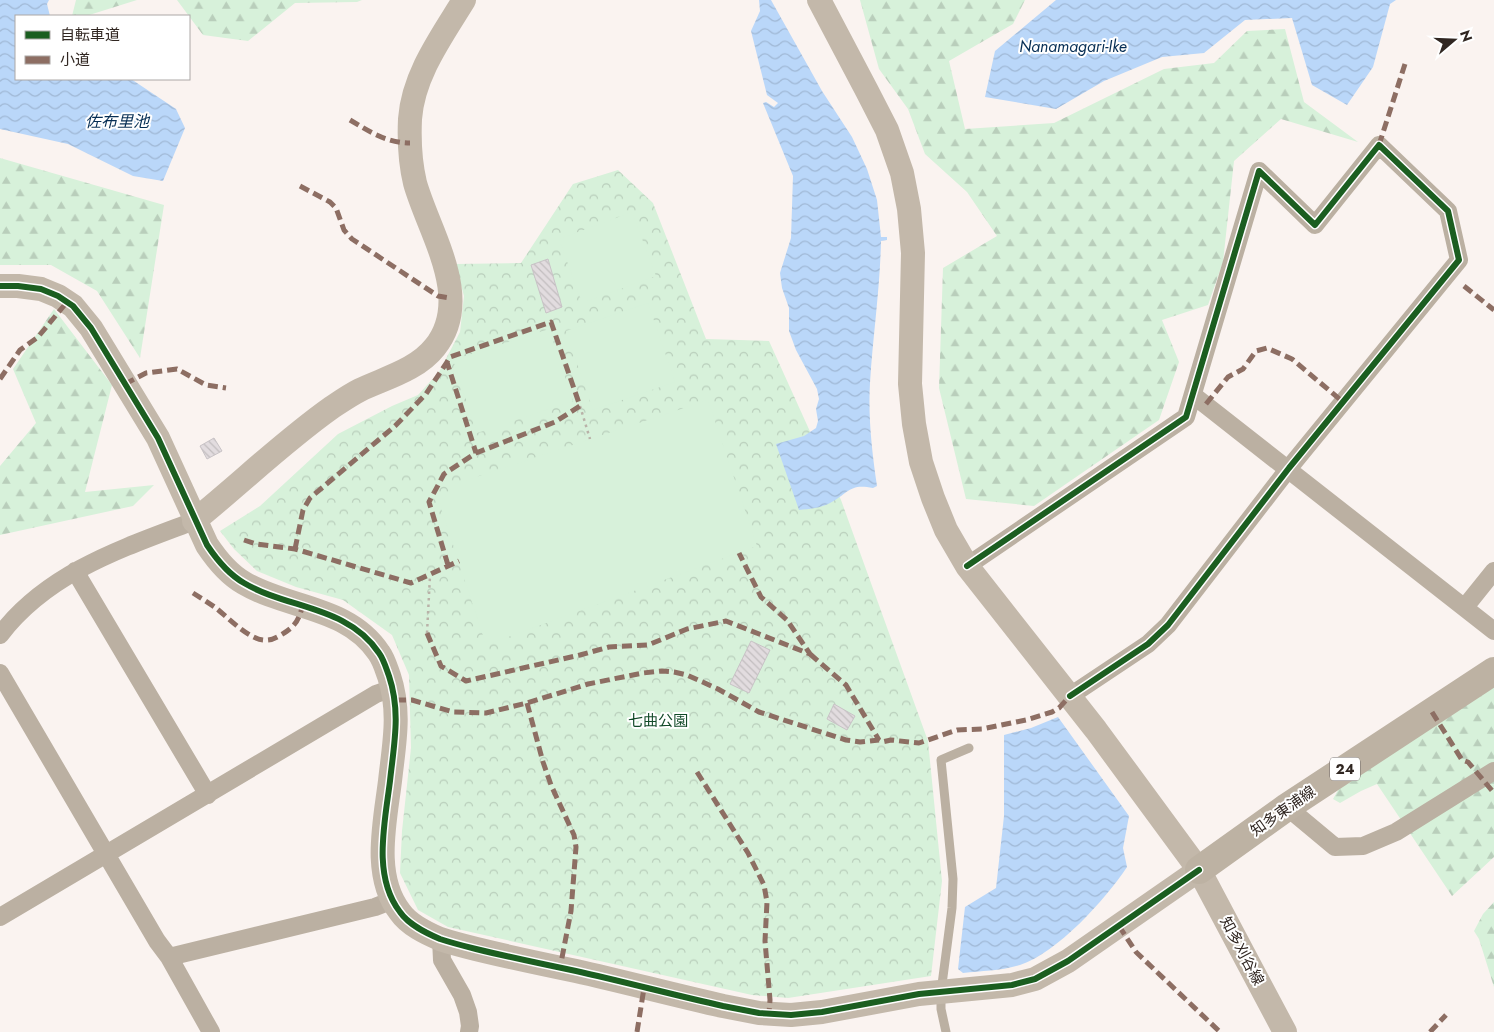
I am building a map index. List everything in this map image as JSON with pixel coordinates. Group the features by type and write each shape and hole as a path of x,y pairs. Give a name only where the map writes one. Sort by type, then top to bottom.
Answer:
{"main road":[{"name":"知多東浦線","path":"1199,870 1287,807 1494,671"}],"street":[{"path":"0,635 20,611 74,571 109,553 194,521 332,408 358,391 422,360 435,347 445,331 450,310 450,288 446,265 426,215 410,162 410,117 415,94 424,70 464,0"},
{"name":"知多刈谷線","path":"818,0 883,122 902,173 909,208 913,253 910,384 914,424 922,462 933,498 946,530 967,566 1070,696 1199,870 1285,1032"},
{"path":"967,566 1186,417 1259,171 1315,226 1379,145 1448,211 1459,260 1289,468 1168,625 1148,644 1070,696"},
{"path":"0,286 18,286 58,296 73,306 91,328 158,438 194,521 207,545 228,572 242,582 268,595 325,612 350,624 379,652 393,688 396,711 396,729 383,844 386,884 400,912 413,925 441,939 510,958 759,1013 791,1015 822,1012 919,994 1012,985 1035,979 1068,961 1199,870"},
{"path":"1193,395 1289,468 1494,631"},
{"path":"74,571 208,794"},
{"path":"1465,607 1494,571"},
{"path":"0,674 211,1032"},
{"path":"0,917 108,855 376,694 393,688"},
{"path":"1287,807 1335,847 1363,846 1396,832 1494,771"},
{"path":"168,957 375,908 393,900"},
{"path":"441,939 442,960 462,995 468,1012 469,1032"}],"lane":[{"path":"946,1032 940,1009 952,908 953,879 941,760 970,748"}],"path":[{"path":"580,406 590,439"},
{"path":"427,633 430,576"}],"green space":[{"path":"76,0 137,0 89,15 72,15"},
{"path":"177,0 362,0 357,2 295,3 248,41 203,35"},
{"path":"860,0 1025,0 1013,24 949,61 965,129 1054,123 1164,69 1214,63 1247,31 1285,29 1304,102 1358,142 1281,119 1234,161 1223,262 1208,305 1162,320 1179,362 1159,420 1034,506 966,499 939,388 943,268 997,236 967,192 925,154 908,109 879,69"},
{"path":"0,158 164,205 140,358 97,291 51,265 0,265"},
{"name":"七曲公園","path":"618,170 653,203 706,339 769,341 841,500 928,741 942,881 931,976 788,998 752,995 448,927 418,910 400,873 402,831 411,748 409,675 392,635 343,600 296,587 257,571 234,549 220,531 260,506 338,434 392,406 418,395 439,372 460,332 464,296 455,264 521,263 573,184"},
{"path":"632,212 656,276 582,303 559,239"},
{"path":"648,303 675,382 593,410 566,331"},
{"path":"54,309 112,385 85,492 154,485 133,506 0,535 0,466 36,423 13,369"},
{"path":"549,329 573,401 477,433 453,360"},
{"path":"708,400 757,546 486,645 440,505 455,484"},
{"path":"1494,686 1494,857 1452,896 1377,784 1340,803 1333,799 1341,785"},
{"path":"1494,902 1494,987 1479,939 1474,931 1483,914"}],"water":[{"name":"佐布里池","path":"0,0 49,0 47,4 50,15 15,15 15,80 132,80 176,109 185,128 163,181 133,176 68,144 0,129"},
{"path":"759,0 771,0 822,91 852,137 867,169 877,200 881,237 887,237 887,240 881,241 870,383 871,434 877,486 873,488 854,488 826,505 799,510 776,444 804,436 816,428 818,421 816,409 819,399 817,389 796,350 789,331 789,308 782,288 780,273 791,238 793,176 763,103 766,102 774,107 778,103 767,95 751,31 760,11"},
{"name":"Nanamagari-Ike","path":"1056,0 1396,0 1390,4 1373,67 1347,105 1312,85 1292,18 1245,20 1204,53 1162,57 1104,81 1056,109 985,97 995,51"},
{"path":"1058,717 1129,816 1123,848 1127,867 1106,895 1079,924 1034,959 1020,965 999,970 963,973 958,969 965,907 996,888 1004,816 1004,735 1031,728"}],"building":[{"path":"548,259 562,307 546,313 531,265"},
{"path":"214,438 222,451 207,459 200,446"},
{"path":"751,641 770,650 749,693 730,684"},
{"path":"834,704 855,716 847,730 827,719"}],"marked path":[{"path":"1379,145 1405,64"},
{"path":"350,120 386,139 410,143"},
{"path":"300,186 330,202 336,208 344,230 352,239 438,296 450,298"},
{"path":"1464,286 1494,310"},
{"path":"0,379 20,350 38,337 67,302"},
{"path":"448,565 429,502 444,474 476,453 555,422 580,406 551,322 450,357 447,362 476,453"},
{"path":"1206,404 1228,377 1243,369 1256,351 1267,348 1292,359 1343,402"},
{"path":"295,549 303,510 310,498 395,426 426,394 447,362"},
{"path":"125,384 146,373 177,369 206,385 226,388"},
{"path":"244,540 256,544 295,549 411,583 459,561"},
{"path":"427,633 441,666 466,681 609,647 648,645 687,629 726,621 810,654 787,620 761,597 739,553"},
{"path":"193,593 216,608 245,632 257,639 263,640 275,638 290,629 298,619 303,605"},
{"path":"810,654 846,685 879,740"},
{"path":"396,700 412,700 453,712 486,713 527,703 588,684 662,671 687,675 718,689 759,712 846,740 860,742 891,740 919,743 957,730 982,729 1026,720 1052,712 1059,708 1070,696"},
{"path":"527,703 543,762 551,785 574,835 576,847 571,911 560,968"},
{"path":"1432,712 1462,760 1468,762 1494,793"},
{"path":"697,772 748,853 764,885 767,902 765,941 770,1000 769,1013"},
{"path":"1119,926 1136,952 1220,1032"},
{"path":"637,1032 644,988"},
{"path":"1430,1032 1446,1015"}],"cycle path":[{"path":"967,566 1186,417 1259,171 1315,225 1379,145 1448,211 1459,260 1289,468 1168,625 1148,644 1070,696"},
{"path":"0,286 41,289 58,296 73,306 91,328 158,438 207,545 228,571 244,583 261,592 316,610 351,626 366,638 379,653 385,664 393,689 396,715 395,741 384,831 383,866 391,898 400,912 413,925 429,934 476,949 723,1006 759,1013 791,1015 822,1012 919,994 1012,985 1035,979 1068,961 1199,870"}]}
